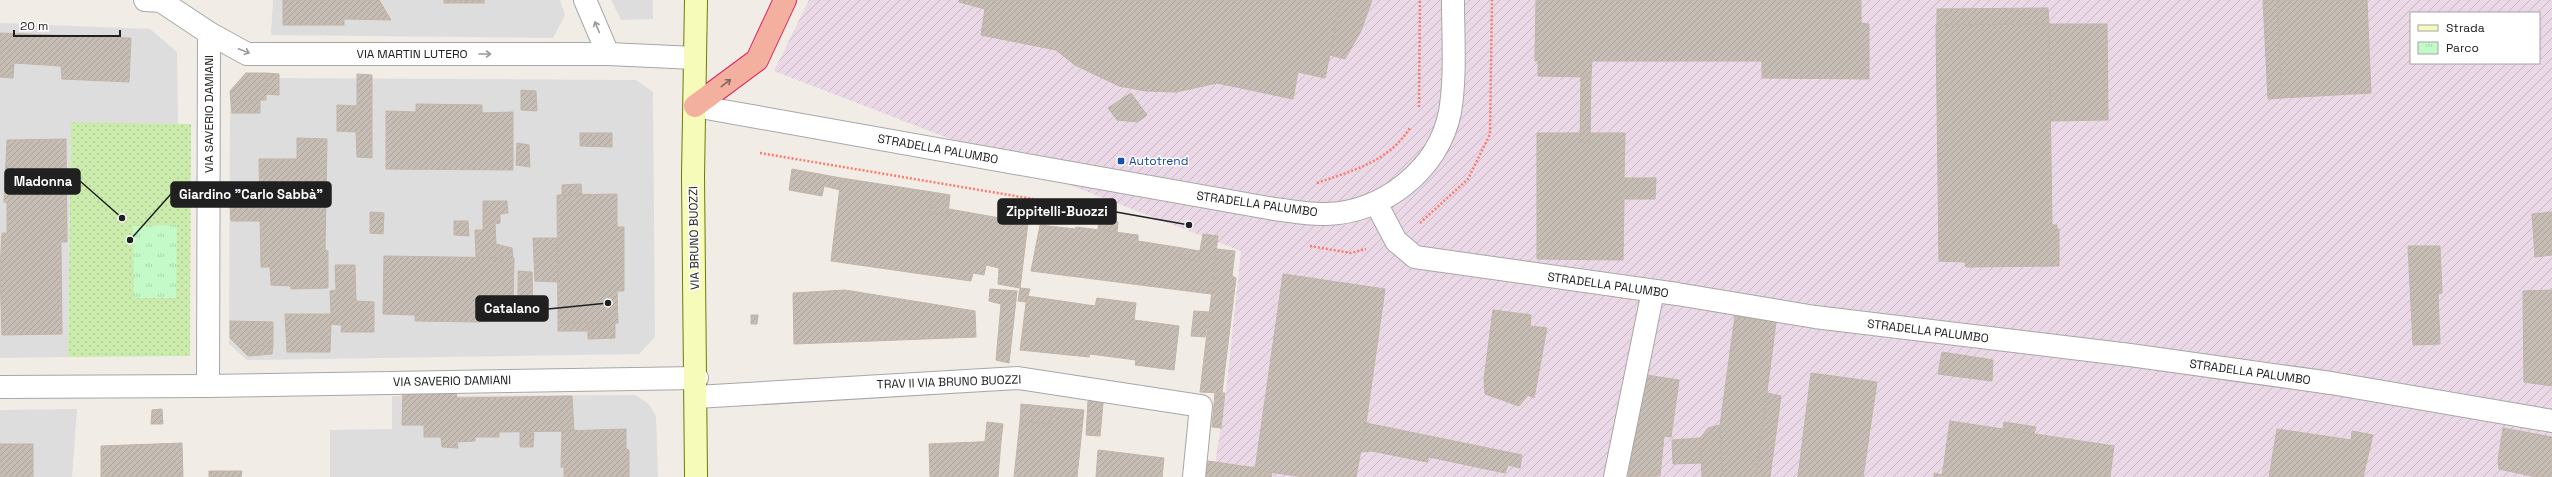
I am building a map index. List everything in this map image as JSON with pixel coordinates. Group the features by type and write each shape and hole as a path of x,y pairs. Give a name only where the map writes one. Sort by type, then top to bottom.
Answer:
{"highway":[{"path":"695,106 757,60 785,0"}],"main road":[{"name":"VIA BRUNO BUOZZI","path":"696,0 693,176 697,387 696,477"}],"street":[{"name":"VIA MARTIN LUTERO","path":"144,0 161,1 209,33 247,54 608,54 695,58"},
{"path":"585,0 608,54"},
{"path":"1376,203 1396,191 1421,171 1440,142 1450,112 1453,0"},
{"name":"VIA SAVERIO DAMIANI","path":"208,386 209,33"},
{"name":"STRADELLA PALUMBO","path":"695,106 1274,209 1326,214 1353,210 1376,203 1396,241 1415,257 1653,291 1815,317 2130,355 2331,383 2552,421"},
{"path":"1615,477 1653,291"},
{"name":"TRAV II VIA BRUNO BUOZZI","path":"697,387 1018,378 1201,406 1194,477"},
{"name":"VIA SAVERIO DAMIANI","path":"0,387 697,387"}],"path":[{"path":"1418,108 1420,0"},
{"path":"1313,184 1367,166 1399,144 1415,122"}],"shaded area":[{"path":"273,0 560,0 565,15 553,38 271,35"},
{"path":"611,0 653,0 653,19 621,20"},
{"path":"809,0 2552,0 2552,477 1213,477 1225,400 1241,251 774,71"},
{"path":"0,23 150,29 177,52 178,124 71,122 68,357 0,358"},
{"path":"245,78 636,80 653,92 655,337 639,354 247,360 229,344 230,96"},
{"path":"635,395 649,404 656,416 658,477 330,477 330,430 392,429 392,396"},
{"path":"77,409 72,477 0,477 0,410"}],"green space":[{"path":"71,122 191,124 190,356 68,357"},
{"path":"177,225 176,298 134,298 133,226"}],"building":[{"path":"283,0 379,0 391,20 344,19 344,25 283,25"},
{"path":"444,0 484,0 484,3 444,3"},
{"path":"959,0 1341,0 1325,78 1298,72 1293,99 1217,83 1176,92 1146,91 1119,86 1075,65 1056,50 981,35 985,9 959,2"},
{"path":"1341,0 1372,0 1361,31 1345,59 1330,55"},
{"path":"1536,0 1861,0 1861,23 1869,24 1869,79 1762,78 1762,61 1592,61 1591,77 1538,76 1538,61 1535,61"},
{"path":"2263,0 2277,0 2282,98 2268,99"},
{"path":"2277,0 2367,0 2371,93 2282,98"},
{"path":"2048,8 2049,24 1937,25 1937,9"},
{"path":"2049,24 2052,225 2057,225 2057,229 2059,229 2059,266 1966,267 1965,262 1939,261 1936,25"},
{"path":"2049,24 2107,24 2108,120 2051,121"},
{"path":"0,33 131,38 129,82 62,79 61,66 14,63 13,78 0,77"},
{"path":"246,73 266,73 266,100 231,101 230,91"},
{"path":"266,73 279,74 279,95 266,94"},
{"path":"357,74 372,75 372,158 357,157 356,132 337,131 337,105 357,106"},
{"path":"1581,77 1591,77 1590,142 1580,142"},
{"path":"521,90 536,91 537,111 521,110"},
{"path":"1131,93 1147,115 1138,122 1117,120 1108,108"},
{"path":"260,100 260,113 232,113 231,101"},
{"path":"416,104 482,105 482,113 513,112 513,170 386,169 386,111 416,112"},
{"path":"580,133 612,133 612,147 580,146"},
{"path":"1537,133 1580,133 1580,142 1590,142 1590,133 1625,133 1624,178 1656,178 1655,199 1624,199 1623,260 1537,259"},
{"path":"297,138 327,139 325,250 328,251 328,288 291,289 291,286 271,285 270,267 261,267 259,159 297,159"},
{"path":"66,139 67,242 61,242 62,334 2,335 0,271 2,233 7,233 7,203 4,202 7,140"},
{"path":"517,143 529,145 530,167 516,165"},
{"path":"792,169 841,178 840,190 824,186 822,196 789,190"},
{"path":"841,178 932,192 930,213 948,214 949,209 1028,223 1020,288 998,284 999,268 986,265 984,275 973,273 971,281 831,261"},
{"path":"581,184 582,195 562,195 562,185"},
{"path":"932,192 950,195 948,214 930,213"},
{"path":"617,194 617,227 624,227 624,291 617,291 618,323 558,323 557,195"},
{"path":"483,201 507,201 508,213 500,214 500,223 495,224 496,244 512,248 513,258 476,257 475,230 483,230"},
{"path":"230,205 260,205 261,221 231,221"},
{"path":"370,212 384,213 383,234 370,233"},
{"path":"2552,212 2552,255 2535,257 2532,214"},
{"path":"1099,218 1118,222 1117,233 1098,229"},
{"path":"454,221 468,221 469,236 454,235"},
{"path":"1040,225 1075,229 1076,227 1138,235 1138,241 1182,248 1180,257 1198,261 1203,234 1218,236 1211,294 1031,271"},
{"path":"533,238 557,238 558,282 535,281"},
{"path":"2408,246 2440,246 2442,293 2438,294 2440,344 2413,345"},
{"path":"1182,248 1200,251 1198,261 1180,257"},
{"path":"1217,249 1235,251 1232,276 1236,278 1222,393 1200,392"},
{"path":"384,256 514,258 513,316 480,315 480,322 415,321 415,315 383,314"},
{"path":"335,265 355,265 356,301 374,302 374,332 341,332 342,325 331,324 330,352 287,352 285,314 331,314 330,291 336,290"},
{"path":"518,271 532,272 533,315 518,315"},
{"path":"1283,274 1385,289 1366,423 1356,477 1304,477 1255,470"},
{"path":"1020,288 1030,289 1026,302 1018,301"},
{"path":"990,289 1017,291 1009,363 996,360 1001,304 989,301"},
{"path":"845,290 975,311 976,337 794,344 793,293"},
{"path":"2552,290 2552,386 2524,382 2523,291"},
{"path":"1027,296 1095,306 1097,298 1136,303 1134,320 1179,326 1174,370 1135,365 1136,360 1090,354 1089,357 1020,350"},
{"path":"1493,310 1531,315 1530,326 1547,328 1534,398 1528,395 1519,406 1485,394 1484,379"},
{"path":"1194,311 1209,312 1205,337 1191,336"},
{"path":"751,315 758,315 757,324 751,324"},
{"path":"1735,316 1776,322 1756,477 1725,477 1722,470 1720,425"},
{"path":"230,321 273,322 273,346 248,346 248,356 230,338"},
{"path":"615,322 615,338 588,339 588,323"},
{"path":"558,323 588,323 587,331 558,331"},
{"path":"248,346 273,346 272,354 248,356"},
{"path":"1942,352 1993,360 1992,381 1938,374"},
{"path":"1811,373 1877,382 1863,477 1798,477"},
{"path":"1646,375 1679,380 1671,437 1664,436 1660,476 1628,477"},
{"path":"403,389 456,390 457,398 572,396 574,431 499,432 499,437 475,437 475,441 457,442 458,448 442,447 441,437 424,437 424,425 402,425"},
{"path":"1215,393 1225,393 1221,428 1212,427"},
{"path":"1767,393 1781,396 1770,477 1756,477"},
{"path":"1088,401 1103,403 1100,436 1086,435"},
{"path":"1021,404 1052,407 1050,424 1020,421"},
{"path":"1052,407 1084,410 1077,477 1014,477 1020,421 1050,424"},
{"path":"162,409 163,424 151,424 152,410"},
{"path":"1950,421 2114,446 2110,477 1942,477"},
{"path":"987,422 1003,424 1001,441 985,441"},
{"path":"2004,422 2036,427 2034,434 2003,429"},
{"path":"1366,423 1522,455 1520,468 1508,465 1505,473 1429,457 1427,462 1372,451 1360,452"},
{"path":"1720,425 1722,470 1725,477 1702,477 1700,438 1708,428"},
{"path":"2503,428 2552,437 2552,477 2536,477 2499,469 2498,460"},
{"path":"626,429 626,449 629,450 629,477 564,477 564,467 561,467 562,431"},
{"path":"2277,429 2351,440 2352,431 2373,435 2363,477 2269,477"},
{"path":"520,432 534,433 533,447 520,447"},
{"path":"1700,438 1701,463 1673,464 1672,440"},
{"path":"1001,441 998,477 930,477 929,444"},
{"path":"182,443 183,477 101,477 101,446"},
{"path":"0,444 33,444 33,477 0,477"},
{"path":"1098,450 1164,458 1162,477 1096,477"},
{"path":"1208,461 1256,468 1255,470 1272,473 1271,477 1206,477"},
{"path":"209,471 242,471 241,477 209,477"},
{"path":"1934,473 1943,475 1942,477 1934,477"}],"place":[{"name":"Autotrend","path":"1121,161"},
{"name":"Madonna","path":"122,218"},
{"name":"Zippitelli-Buozzi","path":"1189,225"},
{"name":"Giardino \"Carlo Sabbà\"","path":"130,240"},
{"name":"Catalano","path":"608,303"}]}
